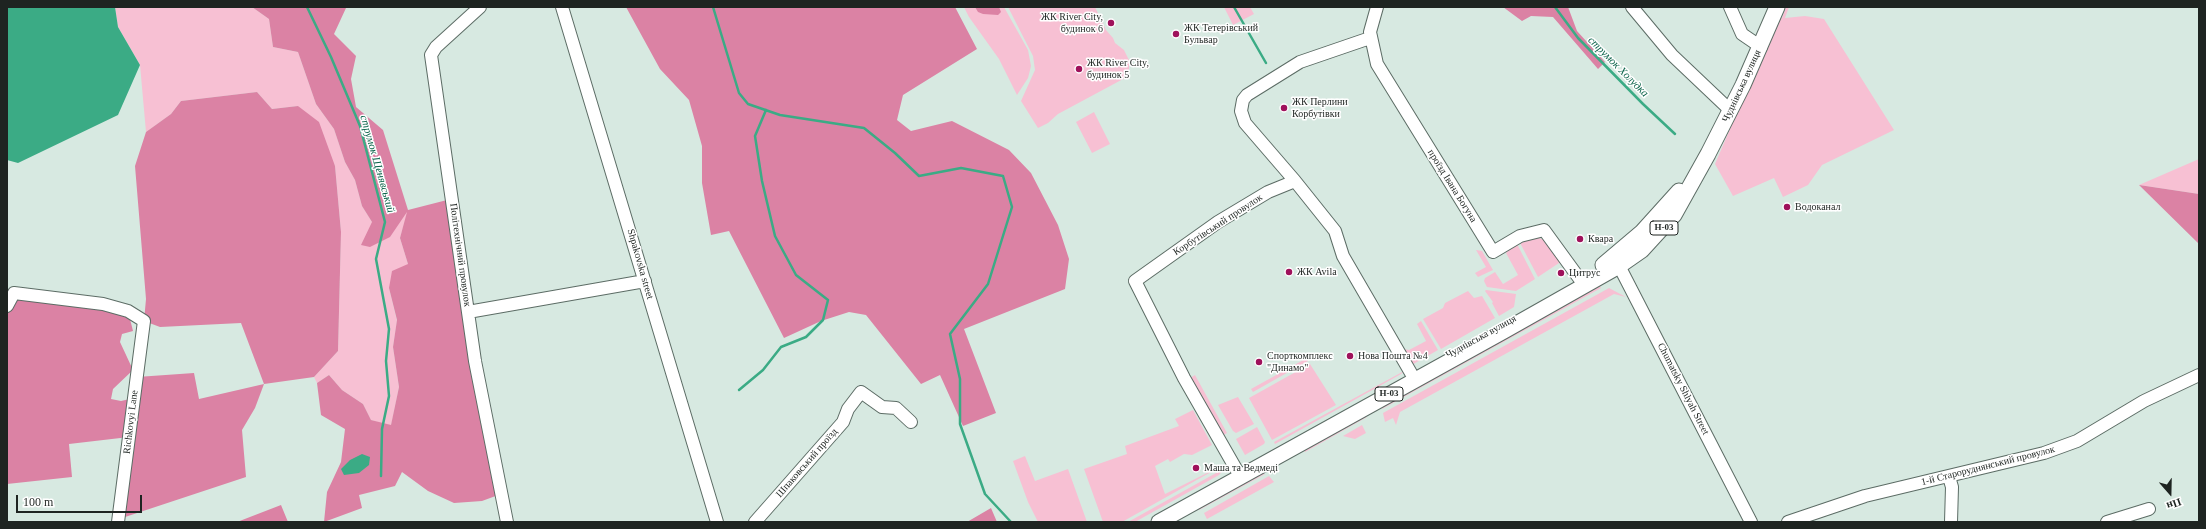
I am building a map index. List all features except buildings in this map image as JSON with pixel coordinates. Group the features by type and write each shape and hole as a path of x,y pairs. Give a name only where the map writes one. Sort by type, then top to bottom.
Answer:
{"main road":[{"name":"Чуднівська вулиця","path":"1148,522 1239,474 1413,378 1617,261 1642,250 1667,224 1703,163 1731,111 1777,7"},
{"name":"Чуднівська вулиця","path":"1159,522 1239,474"}],"street":[{"name":"Політехнічний провулок","path":"480,7 436,47 431,56 475,361 507,522"},
{"name":"Shpakovska street","path":"562,7 717,522"},
{"name":"проїзд Івана Богуна","path":"1377,7 1371,23 1370,38 1377,64 1494,252 1520,236 1544,230 1582,282"},
{"path":"1632,7 1672,55 1731,111"},
{"path":"1730,7 1742,34 1760,47"},
{"path":"1370,38 1300,62 1247,94 1241,106 1242,117 1335,231 1343,256 1413,378"},
{"name":"Корбутівський провулок","path":"1239,474 1184,378 1135,281 1218,222 1268,192 1295,181"},
{"name":"Chumatsky Shlyah Street","path":"1617,261 1751,522"},
{"path":"468,312 645,281"},
{"name":"Richkovyi Lane","path":"7,306 14,293 103,304 128,311 144,321 118,522"},
{"name":"1-й Староруднянський провулок","path":"1788,522 1865,496 2044,453 2078,441 2144,401 2199,375"},
{"name":"Шпаковський проїзд","path":"755,522 843,422 848,409 861,392 882,407 896,408 910,422"},
{"path":"1949,477 1952,487 1951,522"},
{"path":"2107,522 2150,509"}],"shaded area":[{"path":"7,7 115,7 118,27 140,65 118,115 18,163 7,160"},
{"path":"115,7 252,7 269,19 273,47 298,52 316,104 334,129 345,162 355,180 362,206 372,222 408,211 400,238 408,264 389,288 397,321 393,347 399,387 391,426 371,420 363,404 342,390 329,375 317,383 314,377 338,351 341,232 335,166 298,106 272,109 257,92 181,101 171,114 146,132 140,65 118,27"},
{"path":"252,7 345,7 346,8 334,34 356,56 351,79 356,107 383,130 408,210 451,199 501,494 482,501 454,503 428,491 402,472 395,486 359,495 362,508 324,522 327,492 341,462 345,429 321,415 317,383 329,375 342,390 363,404 371,420 391,425 399,387 393,347 397,320 389,288 392,271 408,264 400,238 407,212 390,237 370,247 361,245 372,222 362,206 355,180 345,162 334,129 316,104 298,52 273,47 269,19"},
{"path":"626,7 955,7 977,49 903,95 897,120 911,131 952,121 1009,150 1031,173 1058,225 1069,259 1065,289 964,329 996,413 963,426 940,375 921,384 866,315 849,312 821,321 784,338 729,231 711,235 702,183 702,146 689,100 660,69"},
{"path":"964,7 1004,7 1028,50 1031,66 1028,78 1017,95 999,59 969,17"},
{"path":"975,7 999,7 1001,12 998,15 983,14 978,12"},
{"path":"1008,7 1095,7 1106,30 1113,38 1115,43 1124,50 1129,60 1129,70 1125,78 1058,114 1048,123 1038,128 1021,101 1035,70 1033,56"},
{"path":"1224,7 1250,7 1254,14 1233,25"},
{"path":"1503,7 1568,7 1577,31 1605,62 1598,69 1553,17 1531,16 1522,21"},
{"path":"1786,7 1789,7 1785,18 1805,16 1824,19 1894,130 1822,165 1808,185 1783,197 1774,178 1733,196 1715,164 1777,19 1782,18"},
{"path":"257,92 272,109 298,106 319,122 335,166 341,232 338,351 314,377 264,384 241,323 160,327 144,321 146,299 135,166 146,132 171,114 181,101"},
{"path":"1094,112 1110,144 1092,153 1076,122"},
{"path":"2199,159 2199,194 2139,185"},
{"path":"2139,185 2199,194 2199,244"},
{"path":"1537,237 1544,240 1562,261 1538,277 1519,241"},
{"path":"1516,242 1535,279 1516,291 1487,287 1484,281 1485,278 1495,272 1503,284 1518,275 1506,253"},
{"path":"1476,250 1482,251 1493,270 1478,277 1475,273 1486,267"},
{"path":"1599,285 1601,288 1382,409 1383,406"},
{"path":"1609,288 1626,297 1614,294 1400,412 1396,425 1393,418 1385,422 1383,413"},
{"path":"1468,291 1474,298 1482,296 1495,318 1441,349 1423,319 1443,308 1445,303"},
{"path":"1485,291 1516,294 1514,307 1499,316 1492,303 1493,302"},
{"path":"7,292 103,304 128,311 133,331 122,334 120,342 133,370 113,389 111,399 121,401 134,398 137,377 194,373 199,399 264,384 255,408 242,430 246,477 119,519 129,437 69,444 72,477 7,484"},
{"path":"1421,321 1438,350 1410,366 1403,349 1409,350 1426,341 1417,324"},
{"path":"1307,358 1308,361 1253,392 1251,389"},
{"path":"1310,364 1336,405 1272,440 1249,398"},
{"path":"1404,371 1401,374 1275,444 1274,442"},
{"path":"1195,375 1227,433 1222,436 1190,378"},
{"path":"1238,397 1254,424 1236,433 1233,431 1218,405"},
{"path":"1193,410 1212,445 1192,455 1184,454 1170,462 1168,459 1155,466 1165,494 1227,463 1122,522 1103,522 1084,469 1127,454 1125,446 1179,426 1175,419"},
{"path":"1364,416 1367,417 1305,452 1303,449"},
{"path":"1362,425 1366,433 1355,439 1343,436"},
{"path":"1257,427 1265,442 1245,455 1236,439"},
{"path":"362,454 370,457 369,465 359,473 344,475 341,469 350,460"},
{"path":"1025,456 1035,481 1068,469 1087,522 1038,522 1028,502 1013,461"},
{"path":"1225,468 1219,475 1135,522 1128,522"},
{"path":"1262,473 1265,474 1199,510 1199,507"},
{"path":"1269,476 1274,482 1207,519 1204,513"},
{"path":"281,505 288,522 237,522"},
{"path":"991,508 997,522 967,522"}],"waterway":[{"name":"струмок Щенявський","path":"307,7 331,57 360,126 385,222 376,259 389,329 386,361 389,396 382,429 381,476"},
{"path":"713,7 739,93 748,104 780,115 864,128 895,153 919,176 961,168 1003,176 1012,207 988,284 950,334 960,379 960,424 985,494 1011,522"},
{"path":"1234,7 1266,63"},
{"name":"струмок Холудка","path":"1555,7 1578,38 1675,134"},
{"path":"739,390 763,370 781,347 806,337 823,320 828,300 796,275 775,236 762,181 755,136 766,110"}],"place":[{"name":"ЖК River City, будинок 6","path":"1111,23"},
{"name":"ЖК Тетерівський Бульвар","path":"1176,34"},
{"name":"ЖК River City, будинок 5","path":"1079,69"},
{"name":"ЖК Перлини Корбутівки","path":"1284,108"},
{"name":"Водоканал","path":"1787,207"},
{"name":"Квара","path":"1580,239"},
{"name":"ЖК Avila","path":"1289,272"},
{"name":"Цитрус","path":"1561,273"},
{"name":"Нова Пошта №4","path":"1350,356"},
{"name":"Спорткомплекс \"Динамо\"","path":"1259,362"},
{"name":"Маша та Ведмеді","path":"1196,468"}]}
